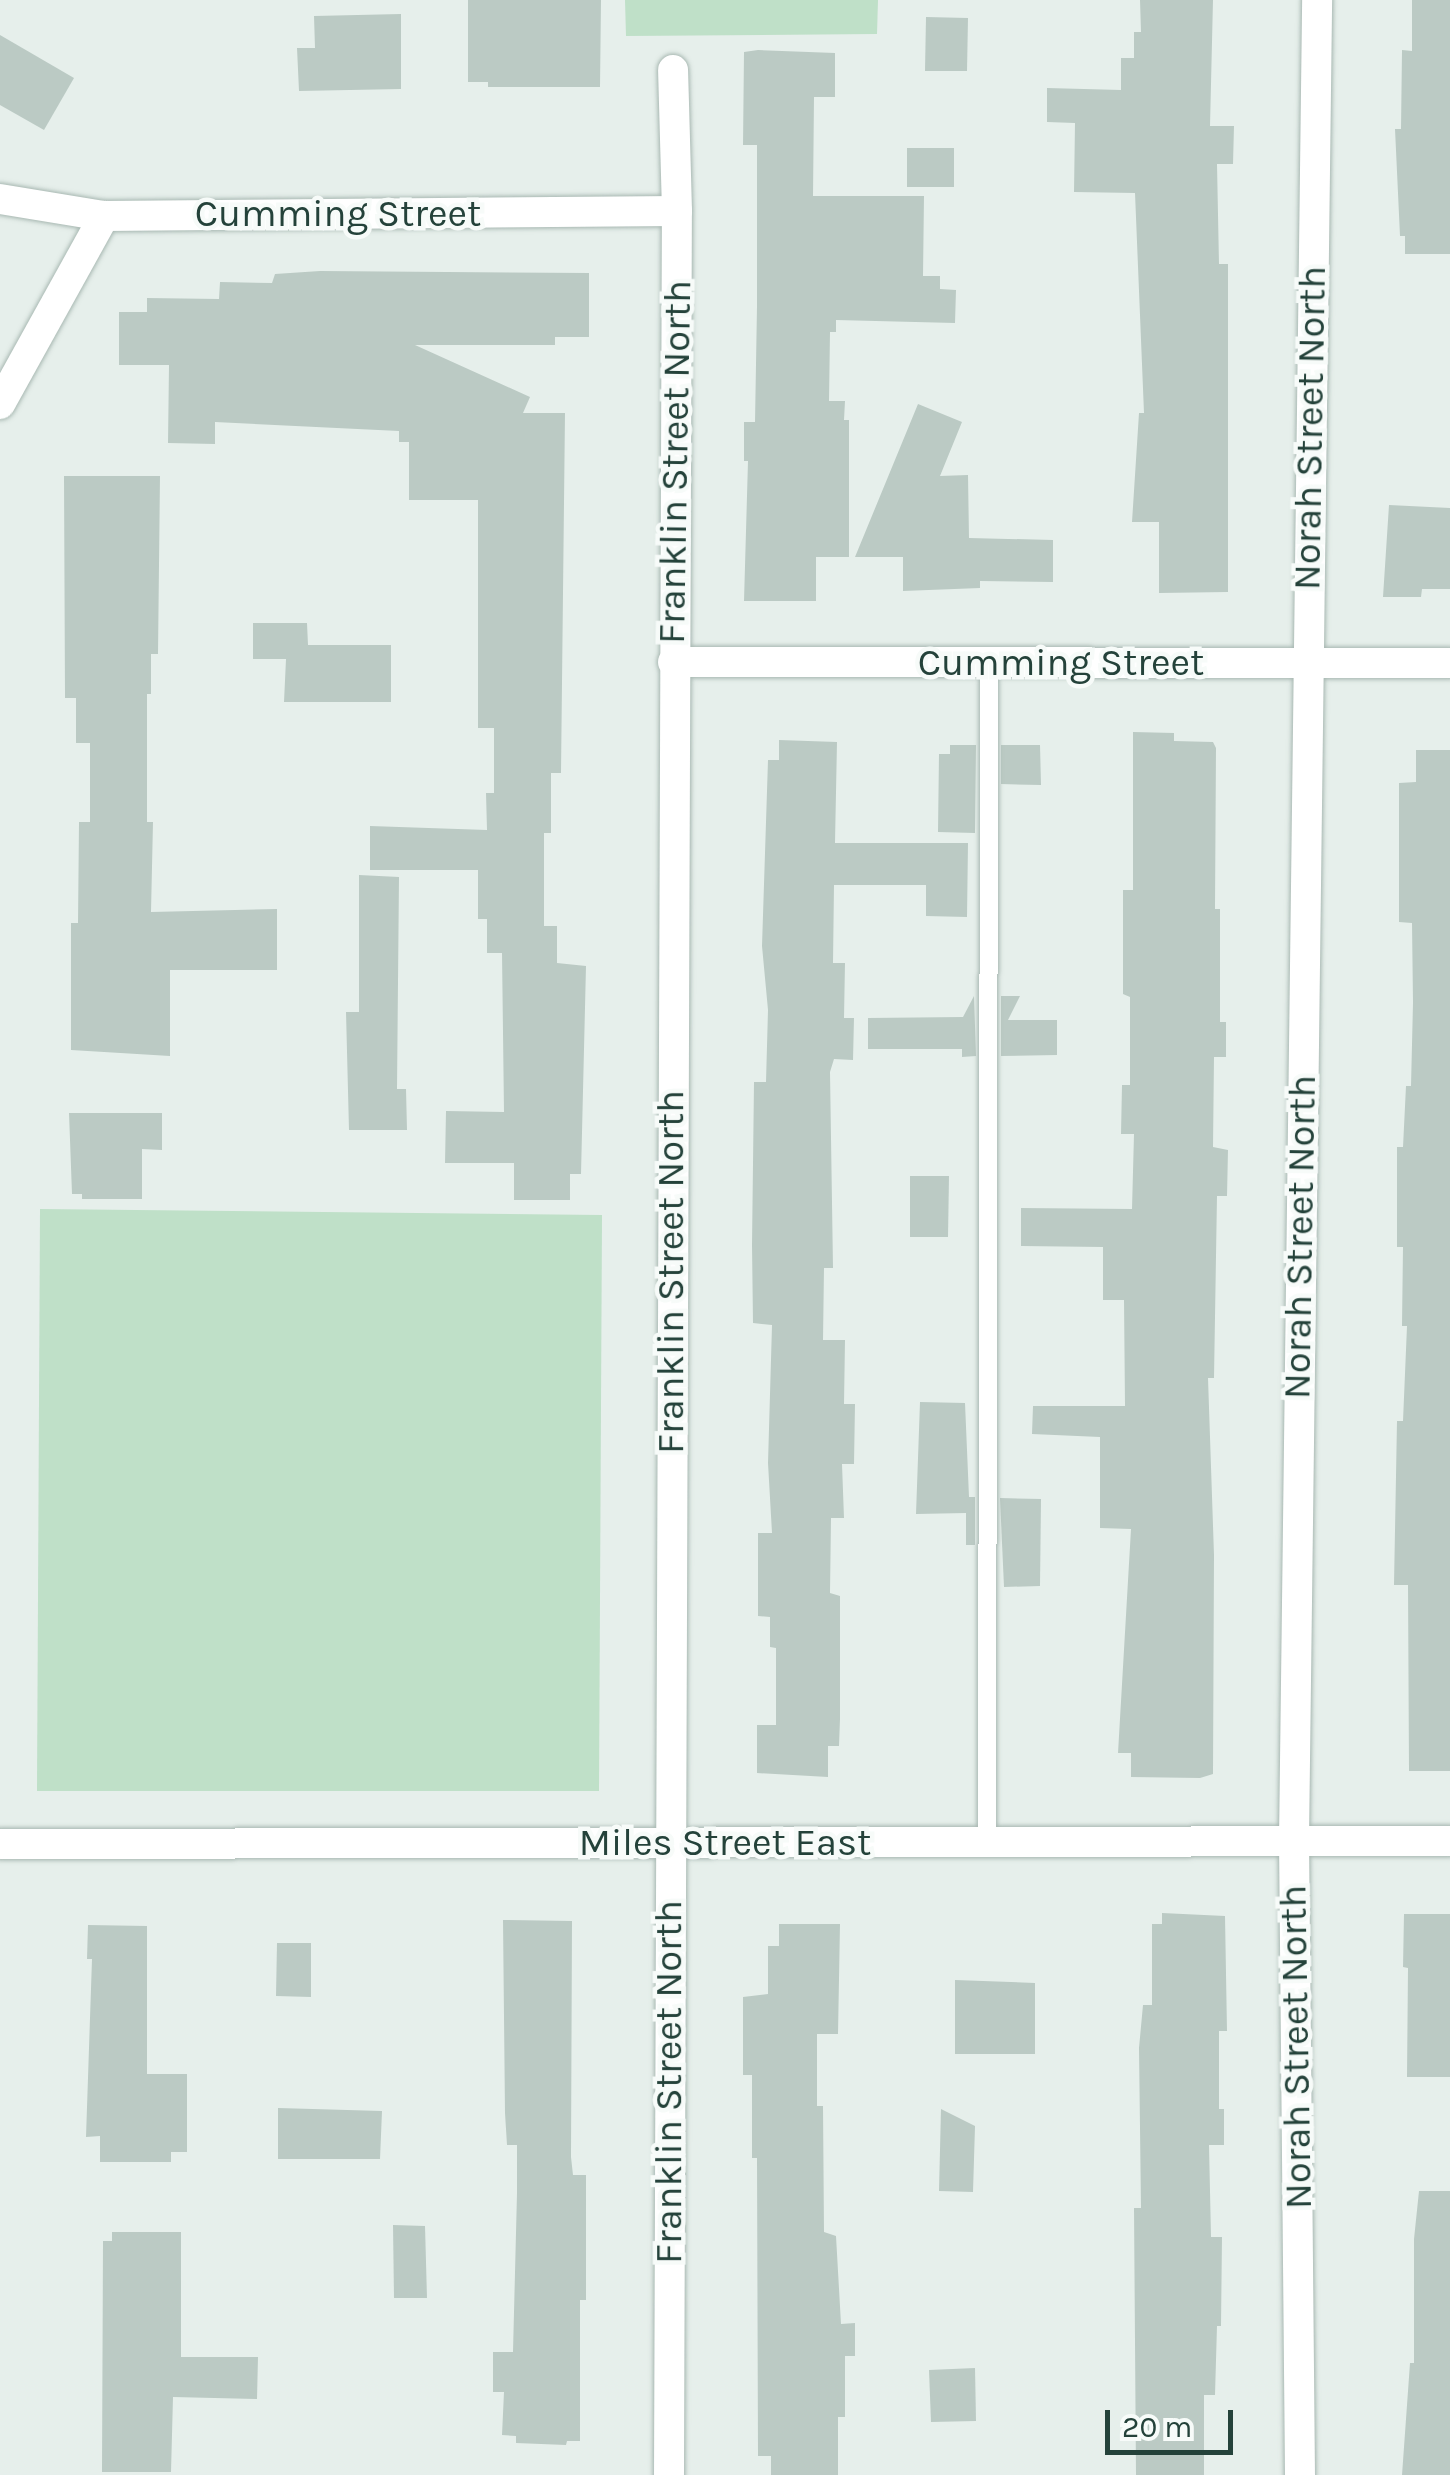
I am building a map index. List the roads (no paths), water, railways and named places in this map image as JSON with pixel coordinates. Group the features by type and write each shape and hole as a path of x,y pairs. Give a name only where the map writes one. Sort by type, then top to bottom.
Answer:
{"street":[{"name":"Norah Street North","path":"1300,2475 1294,1842 1316,0"},
{"name":"Franklin Street North","path":"669,2475 677,211 673,70"},
{"name":"Cumming Street","path":"0,199 104,216 677,211"},
{"path":"0,404 104,216"},
{"name":"Cumming Street","path":"673,662 1450,663"},
{"name":"Miles Street East","path":"0,1844 1450,1842"}],"lane":[{"path":"988,1842 989,662"}]}
